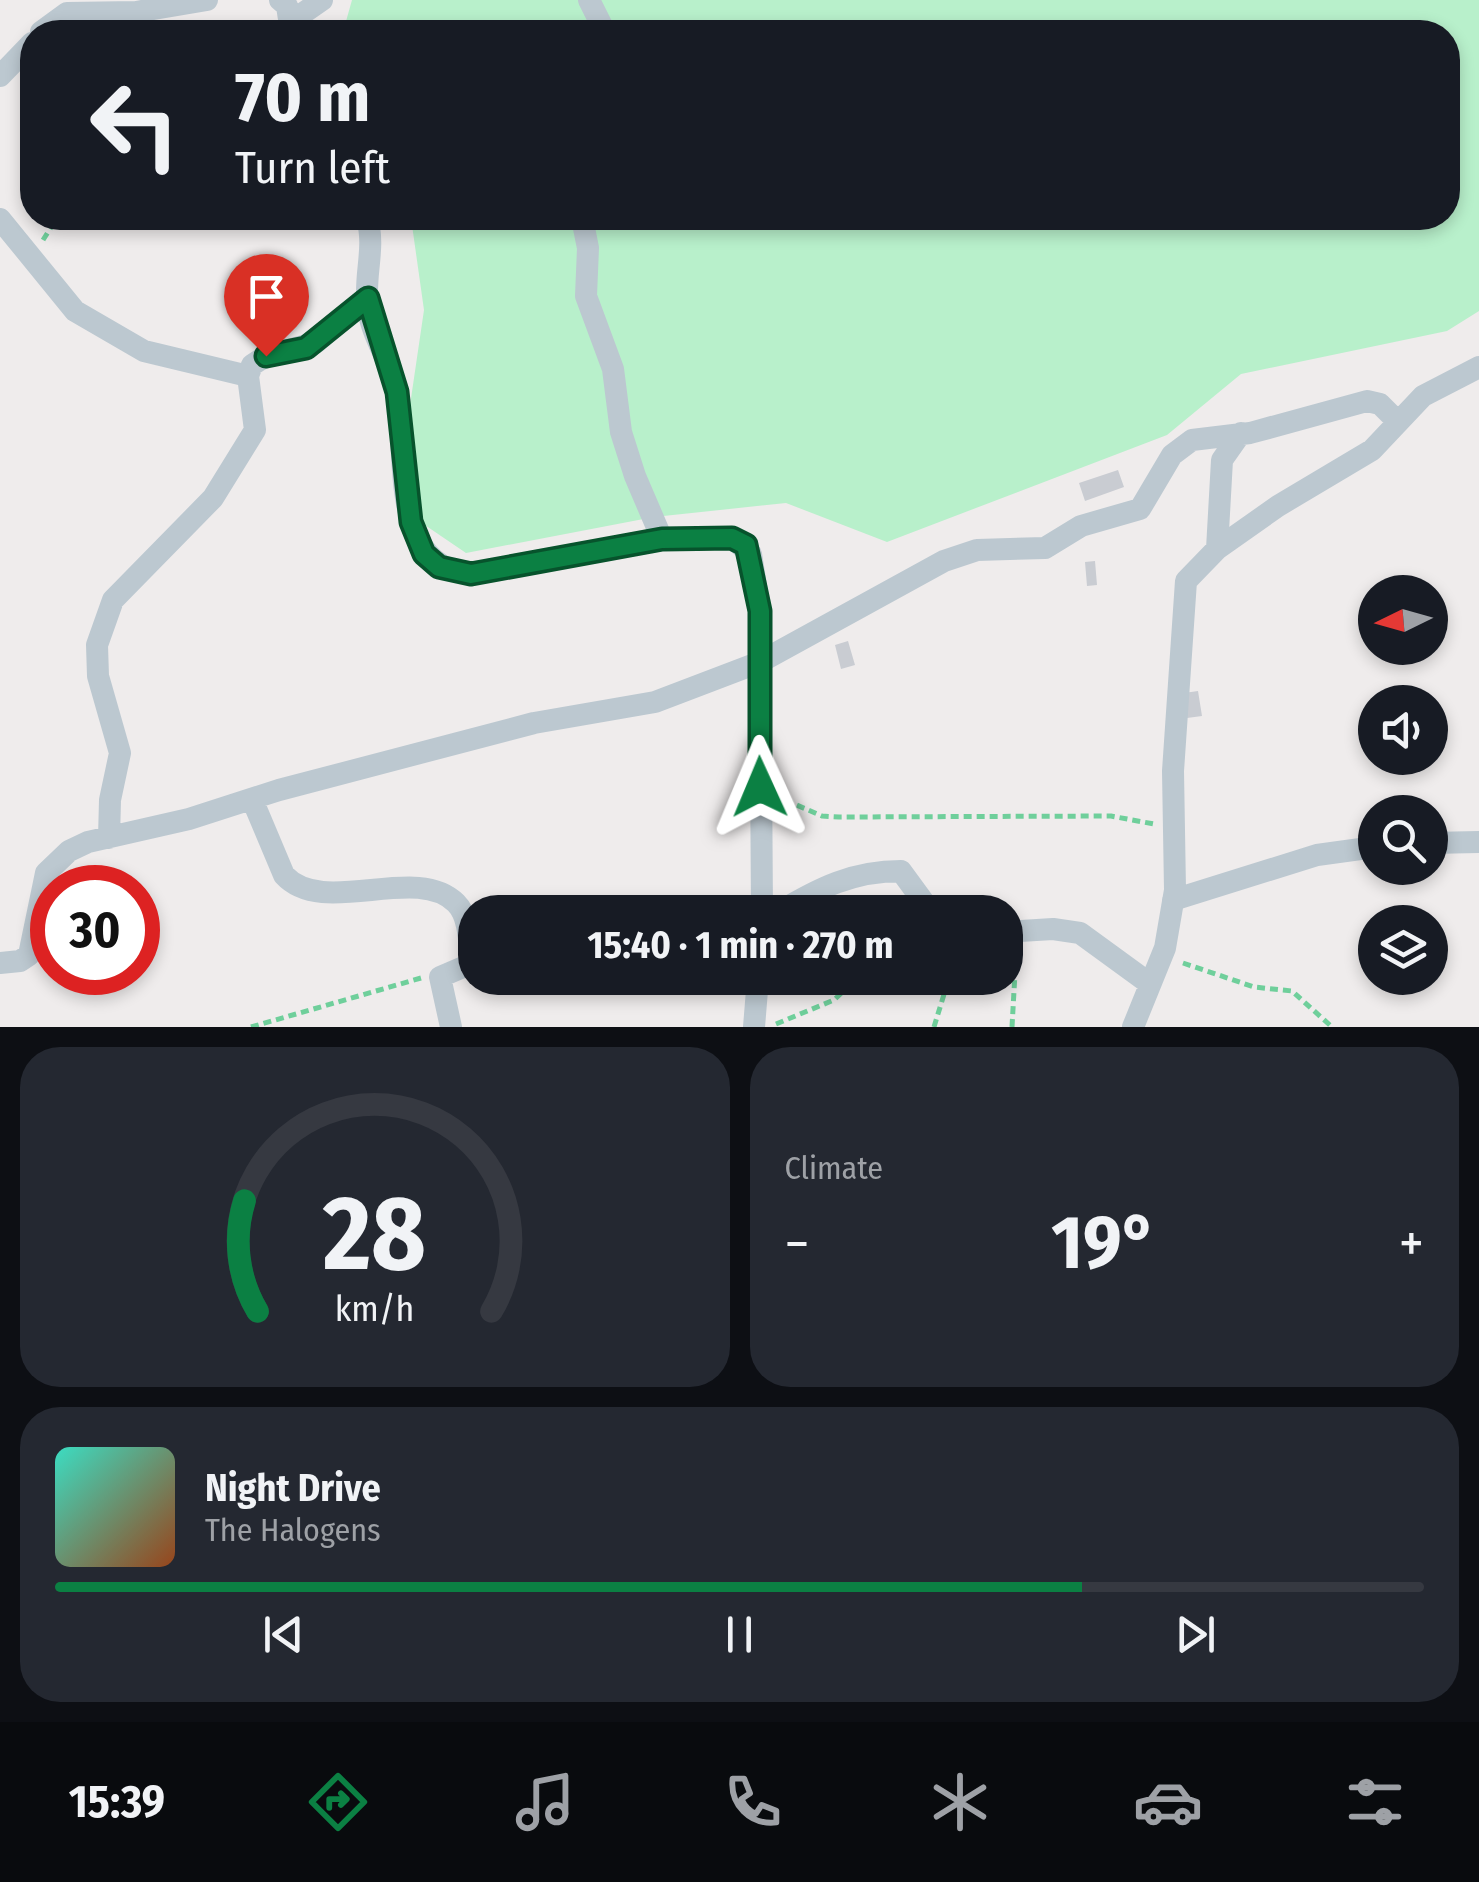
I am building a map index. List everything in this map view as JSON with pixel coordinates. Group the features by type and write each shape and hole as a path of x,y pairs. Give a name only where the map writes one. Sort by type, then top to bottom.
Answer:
{"street":[{"path":"52,20 66,13 207,0"},
{"path":"299,20 322,0"},
{"path":"0,76 20,55"},
{"path":"0,219 75,311 144,351 248,376"},
{"path":"370,230 374,248 368,298 397,392 411,522 432,562 453,573 471,574 662,539 732,538 746,545 760,611 762,895"},
{"path":"584,230 588,248 586,296 612,369 630,461 662,539"},
{"path":"108,838 110,800 120,753 98,676 99,632 124,585 212,498 250,438 256,422 248,376 252,365 266,356 315,342 368,298"},
{"path":"1133,1027 1165,948 1173,900 1173,772 1184,589 1192,572 1217,549 1278,506 1372,450 1423,396 1479,367"},
{"path":"0,963 25,960 33,948 38,894 46,872 69,851 534,723 655,702 760,662 944,561 977,550 1044,548 1082,526 1140,509 1180,449 1198,438 1240,434 1367,401 1380,404 1398,422"},
{"path":"1217,549 1222,460 1240,434"},
{"path":"252,799 292,884 316,892 420,889 440,894 458,907"},
{"path":"1448,843 1479,842"},
{"path":"1173,900 1318,855 1358,849"},
{"path":"810,895 840,879 872,871 901,870 919,895"},
{"path":"1023,931 1080,933 1150,984"},
{"path":"451,1027 439,984 444,973 458,968"},
{"path":"754,1027 757,995"}],"path":[{"path":"760,787 822,816 1110,816 1175,828"},
{"path":"1165,948 1183,963 1254,987 1292,991 1332,1027"},
{"path":"251,1027 444,973"},
{"path":"768,1027 839,995"},
{"path":"934,1027 944,995"},
{"path":"1012,995 1012,1027"}],"green space":[{"path":"352,0 1479,0 1479,311 1447,331 1241,374 1167,435 887,542 786,503 654,517 466,553 416,519 404,446 424,310 413,230 1460,230 1460,20 346,20"}],"building":[{"path":"1118,470 1124,487 1085,501 1079,483"},
{"path":"1095,561 1097,585 1087,586 1085,562"},
{"path":"848,641 855,665 841,669 835,645"},
{"path":"1198,691 1202,716 1187,718 1184,693"}],"route":[{"path":"266,356 306,348 368,298 370,315 397,392 416,540 432,562 453,573 501,570 662,539 732,538 746,545 751,554 760,611 760,787"}]}
